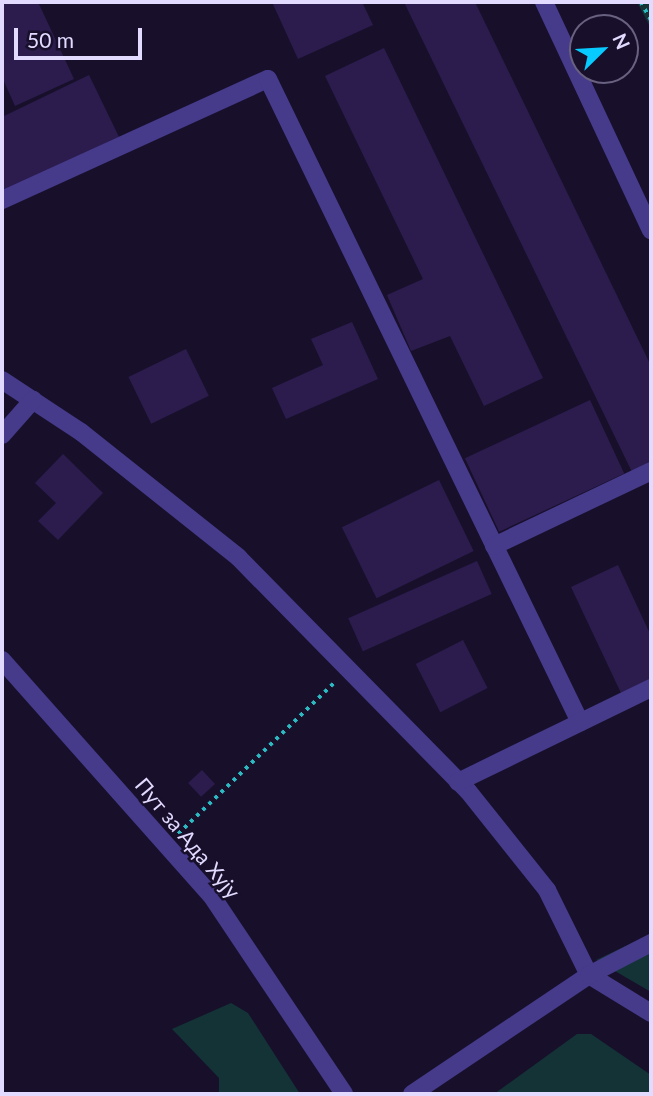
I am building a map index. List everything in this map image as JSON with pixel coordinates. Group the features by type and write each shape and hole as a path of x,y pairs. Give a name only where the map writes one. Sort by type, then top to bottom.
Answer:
{"lane":[{"path":"544,2 651,230"},
{"path":"2,200 268,79 580,722"},
{"path":"2,380 33,400 237,557 346,672 458,782 547,890 589,975 651,1013"},
{"path":"2,435 33,400"},
{"path":"494,546 651,471"},
{"name":"Пут за Ада Хују","path":"2,660 211,895 344,1094"},
{"path":"458,782 651,688"},
{"path":"411,1094 589,975 651,943"}],"path":[{"path":"641,2 651,20"},
{"path":"167,845 346,672"}],"green space":[{"path":"637,2 651,2 651,29 647,21"},
{"path":"651,934 651,992 596,960"},
{"path":"231,1003 248,1013 300,1094 219,1094 219,1078 172,1029"},
{"path":"577,1034 591,1034 651,1075 651,1094 494,1094"}],"building":[{"path":"2,2 38,2 74,79 15,106 2,77"},
{"path":"272,2 362,2 373,25 298,59"},
{"path":"404,2 475,2 651,366 651,465 633,474"},
{"path":"384,48 543,378 484,406 450,336 411,351 387,295 423,279 325,76"},
{"path":"89,75 119,137 2,193 2,117"},
{"path":"352,322 378,379 286,419 272,388 323,365 311,339"},
{"path":"186,349 209,396 151,424 128,377"},
{"path":"590,400 624,473 499,532 465,458"},
{"path":"63,454 103,493 58,540 38,521 56,503 35,483"},
{"path":"439,480 474,551 377,598 342,527"},
{"path":"477,561 492,594 363,651 348,618"},
{"path":"618,565 651,636 651,678 621,693 571,587"},
{"path":"463,640 488,688 440,712 416,664"},
{"path":"202,770 215,784 201,797 188,783"}]}
